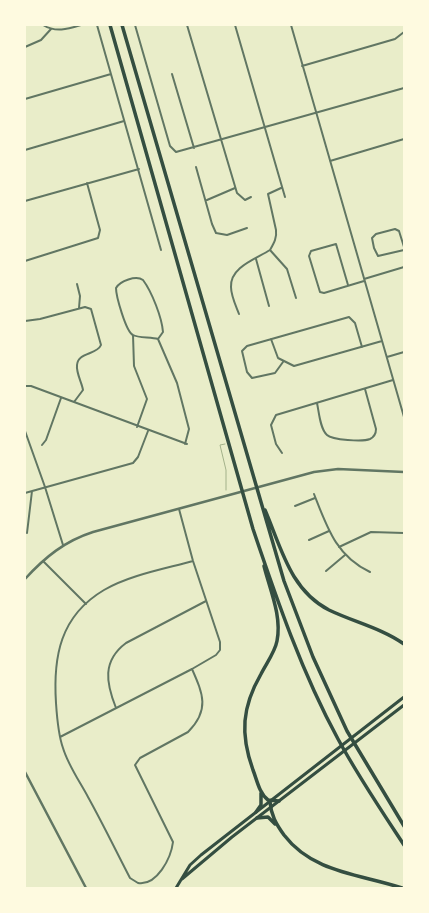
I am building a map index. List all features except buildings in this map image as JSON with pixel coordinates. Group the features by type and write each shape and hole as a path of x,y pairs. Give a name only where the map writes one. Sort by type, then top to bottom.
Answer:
{"highway":[{"path":"110,25 275,607 278,627 275,648 252,690 245,712 245,745 260,790 265,798 270,801 279,801"},
{"path":"122,25 284,581 299,622 347,730 404,826"},
{"path":"259,496 285,561 301,586 321,605 383,631 404,644"},
{"path":"254,529 299,654 338,738 404,845"},
{"path":"256,812 261,805 260,790"},
{"path":"270,801 272,816 280,829"},
{"path":"257,818 268,817 295,847 319,864 402,888"}],"main road":[{"path":"176,888 190,865 404,697"},
{"path":"182,879 257,818 404,705"}],"street":[{"path":"43,25 51,29 66,29 82,25"},
{"path":"97,25 161,250"},
{"path":"135,25 170,146 173,151 180,152 404,88"},
{"path":"187,25 236,193 243,199 251,197"},
{"path":"235,25 284,197"},
{"path":"291,25 404,417"},
{"path":"25,47 41,40 51,29"},
{"path":"302,66 395,39 404,32"},
{"path":"25,99 111,74"},
{"path":"172,74 194,148"},
{"path":"25,150 124,121"},
{"path":"330,161 404,140"},
{"path":"196,167 212,224 216,233 220,235 227,235 248,228"},
{"path":"25,201 139,169"},
{"path":"25,261 96,240 100,235 100,230 87,183"},
{"path":"206,200 235,188"},
{"path":"239,314 232,292 232,279 241,267 270,250 276,236 268,194 282,188"},
{"path":"396,229 399,231 404,249 378,256 374,248 372,238 376,234 396,229"},
{"path":"348,285 336,244 311,251 309,256 320,292 324,293 404,267"},
{"path":"270,250 287,269 296,298"},
{"path":"256,258 269,306"},
{"path":"137,427 146,399 134,366 133,335 126,326 116,288 120,284 139,277 145,283 152,296 162,327 163,332 158,339"},
{"path":"77,284 80,296 79,308"},
{"path":"25,321 40,319 79,308 85,307 91,309 101,346 99,349 84,355 78,361 77,367 83,390 74,402"},
{"path":"283,362 275,372 255,378 248,374 242,354 243,349 247,346 349,317 355,322 362,347"},
{"path":"133,335 158,339"},
{"path":"25,386 31,386 137,427 186,444 189,429 177,383 158,339"},
{"path":"271,339 278,358 289,365 298,365 382,341"},
{"path":"386,357 404,352"},
{"path":"282,453 276,444 272,430 273,418 285,412 393,380"},
{"path":"316,403 324,432 329,436 364,441 374,436 376,429 365,389"},
{"path":"42,445 46,440 61,398"},
{"path":"25,431 45,487 62,545"},
{"path":"25,493 133,463 138,457 148,431"},
{"path":"25,579 42,560 62,545 93,532 314,472 338,469 404,472"},
{"path":"27,533 32,491"},
{"path":"314,494 329,531 339,547 356,566 370,572"},
{"path":"294,506 315,498"},
{"path":"60,737 192,669 216,655 220,650 220,642 193,561 179,509"},
{"path":"309,540 329,531"},
{"path":"339,547 371,532 404,533"},
{"path":"326,571 345,555"},
{"path":"42,560 86,604"},
{"path":"192,669 203,696 201,713 195,725 188,732 140,758 135,765 173,842 170,853 162,870 155,877 138,883 130,878 63,750 60,737 54,676 57,654 61,640 72,620 86,604 102,591 117,583 193,561"},
{"path":"116,708 111,694 108,676 110,663 116,651 126,643 206,601"},
{"path":"25,772 86,888"}],"waterway":[{"path":"225,444 220,445 226,470 226,490"}]}
